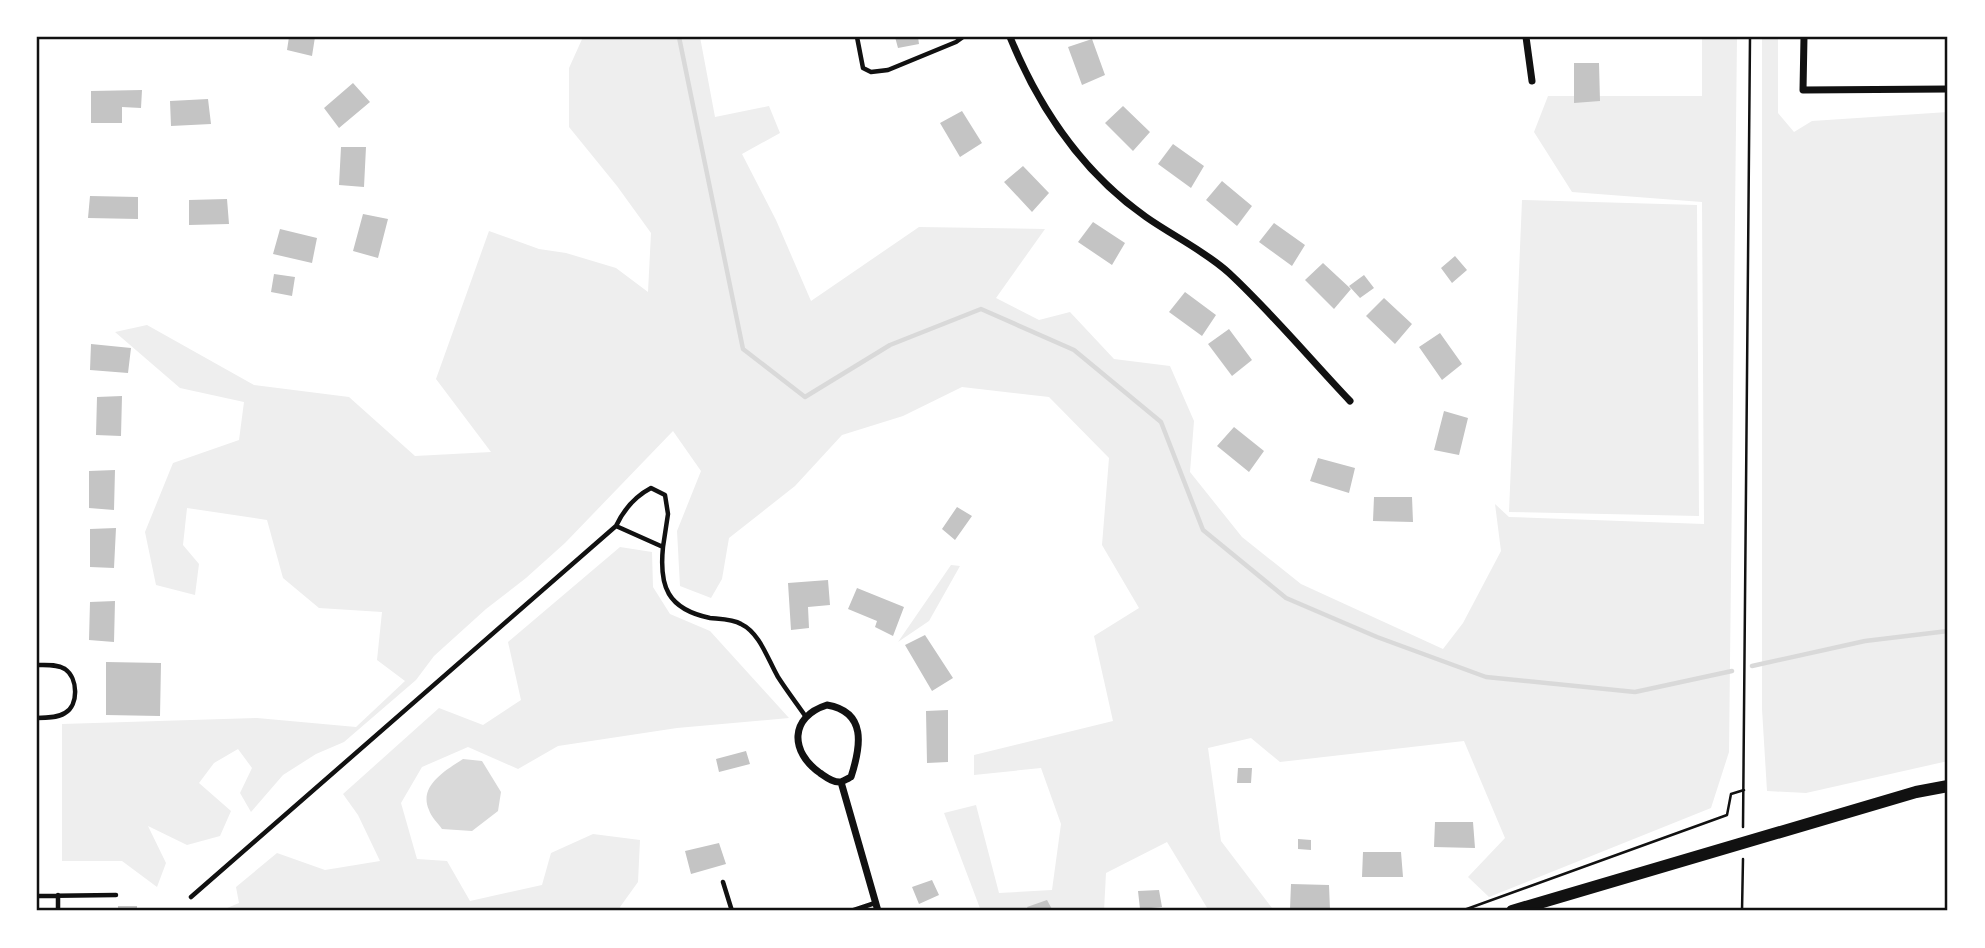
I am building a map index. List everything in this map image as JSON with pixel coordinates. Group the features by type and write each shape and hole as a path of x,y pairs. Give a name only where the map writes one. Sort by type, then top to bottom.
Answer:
{"main road":[{"path":"1512,911 1916,792 1948,786"}],"street":[{"path":"1010,37 1026,75 1045,107 1083,159 1105,183 1145,216 1228,272 1350,401"},
{"path":"1525,37 1532,81"},
{"path":"1804,37 1803,90 1948,89"},
{"path":"827,705 839,707 849,713 855,722 858,735 856,760 851,776 841,782 828,779 816,771 800,752 797,740 806,717 813,710 827,705"},
{"path":"841,782 877,907"}],"lane":[{"path":"857,37 863,68 871,72 888,70 956,42 962,37"},
{"path":"191,897 616,526 623,511 640,494 651,488 665,495 668,514 661,570 667,593 682,608 705,617 741,624 755,636 778,678 806,717"},
{"path":"616,526 663,547"},
{"path":"37,665 57,666 64,669 75,681 71,708 56,717 37,718"},
{"path":"723,882 732,911"},
{"path":"58,895 58,911"},
{"path":"37,896 116,895"},
{"path":"851,911 877,907"}],"path":[{"path":"1464,910 1727,816 1731,794 1744,790 1750,37"},
{"path":"1742,896 1742,911"}],"shaded area":[{"path":"583,37 700,37 715,117 769,106 780,133 742,154 776,220 811,301 919,227 1045,229 996,298 1039,320 1070,312 1114,359 1170,366 1194,421 1190,472 1242,537 1301,584 1443,649 1463,623 1501,551 1495,504 1509,517 1704,524 1702,202 1572,192 1534,132 1548,96 1702,96 1702,37 1737,37 1729,752 1711,808 1489,897 1468,877 1505,838 1464,741 1280,762 1251,738 1208,748 1221,841 1272,908 1271,911 1209,911 1167,842 1106,873 1104,911 981,911 944,813 976,805 999,893 1052,890 1061,824 1041,768 974,775 974,755 1113,721 1094,636 1139,608 1102,545 1109,458 1049,397 962,387 903,416 842,435 795,486 729,538 722,579 711,598 680,586 677,531 701,471 673,431 565,543 434,656 416,680 344,742 316,754 283,775 251,812 240,793 252,768 238,749 214,763 199,783 231,811 220,836 187,845 148,826 166,863 157,887 122,861 62,861 62,724 257,718 356,727 405,681 377,660 382,612 319,608 283,578 267,520 187,508 183,545 199,564 195,595 156,585 145,532 173,463 239,440 244,402 180,388 115,332 147,325 254,385 349,397 415,456 491,452 436,379 489,231 539,249 566,253 616,268 648,292 651,233 569,127 569,68"},
{"path":"1762,37 1778,37 1778,113 1794,132 1812,121 1948,112 1948,761 1806,793 1767,791 1762,709"},
{"path":"1522,200 1697,205 1699,516 1509,512"},
{"path":"620,547 652,552 653,587 670,614 710,631 789,718 677,728 558,746 518,769 468,747 422,767 401,803 417,859 447,861 470,901 542,885 551,853 593,834 640,840 638,882 620,907 622,911 220,911 239,903 236,887 277,853 325,870 380,861 358,815 343,794 439,708 483,725 521,700 508,642"},
{"path":"951,565 960,566 929,621 898,642"},
{"path":"463,759 482,761 501,792 498,811 472,831 442,829 430,813 427,793 435,780"}],"building":[{"path":"289,37 315,37 312,56 287,50"},
{"path":"895,37 918,37 919,44 898,48"},
{"path":"1092,39 1105,75 1082,85 1068,47"},
{"path":"1574,63 1599,63 1600,101 1574,103"},
{"path":"353,83 370,102 339,128 324,108"},
{"path":"142,90 141,108 122,107 122,123 91,123 91,91"},
{"path":"208,99 211,124 171,126 170,101"},
{"path":"1123,106 1150,132 1133,151 1105,123"},
{"path":"962,111 982,143 960,157 940,123"},
{"path":"1173,144 1204,166 1191,188 1158,164"},
{"path":"341,147 366,147 364,187 339,185"},
{"path":"1023,166 1049,193 1032,212 1004,182"},
{"path":"1222,181 1252,206 1237,226 1206,200"},
{"path":"90,196 138,197 138,219 88,218"},
{"path":"227,199 229,224 189,225 189,200"},
{"path":"363,214 388,219 378,258 353,251"},
{"path":"1093,222 1125,243 1112,265 1078,242"},
{"path":"1274,223 1305,245 1292,266 1259,242"},
{"path":"280,229 317,238 312,263 273,254"},
{"path":"1455,256 1467,270 1452,283 1441,268"},
{"path":"1323,263 1351,289 1334,309 1305,280"},
{"path":"274,274 295,277 292,296 271,292"},
{"path":"1364,275 1374,288 1360,298 1349,286"},
{"path":"1185,292 1216,315 1202,336 1169,312"},
{"path":"1384,298 1412,324 1395,344 1366,316"},
{"path":"1229,329 1252,360 1232,376 1208,344"},
{"path":"1440,333 1462,364 1442,380 1419,347"},
{"path":"91,344 131,348 128,373 90,370"},
{"path":"122,396 121,436 96,435 97,397"},
{"path":"1444,411 1468,418 1459,455 1434,450"},
{"path":"1234,427 1264,451 1249,472 1217,446"},
{"path":"1318,458 1355,468 1349,493 1310,481"},
{"path":"115,470 114,510 89,508 89,471"},
{"path":"1374,497 1412,497 1413,522 1373,521"},
{"path":"957,507 972,516 955,540 942,529"},
{"path":"116,528 114,568 90,567 90,529"},
{"path":"828,580 830,605 808,607 809,628 791,630 788,583"},
{"path":"857,588 904,607 893,636 875,627 877,621 848,609"},
{"path":"115,601 114,642 89,640 90,602"},
{"path":"925,635 953,678 932,691 905,645"},
{"path":"106,662 161,663 160,716 106,715"},
{"path":"948,710 948,762 927,763 926,711"},
{"path":"746,751 750,764 719,772 716,759"},
{"path":"1238,768 1252,768 1251,783 1237,783"},
{"path":"1435,822 1473,822 1475,848 1434,847"},
{"path":"1298,839 1311,840 1311,850 1298,849"},
{"path":"719,843 726,864 691,874 685,851"},
{"path":"1363,852 1401,852 1403,877 1362,877"},
{"path":"932,880 939,895 919,904 912,887"},
{"path":"1291,884 1329,885 1330,910 1290,909"},
{"path":"1159,890 1162,907 1140,909 1138,891"},
{"path":"1047,900 1053,911 1029,911 1027,907"},
{"path":"118,906 137,906 137,911 118,911"},
{"path":"61,908 116,909 116,911 61,911"}],"waterway":[{"path":"679,37 743,349 805,397 890,345 981,309 1074,350 1161,422 1203,530 1286,598 1377,637 1486,677 1635,692 1732,671"},
{"path":"1752,666 1865,641 1948,631"}]}
